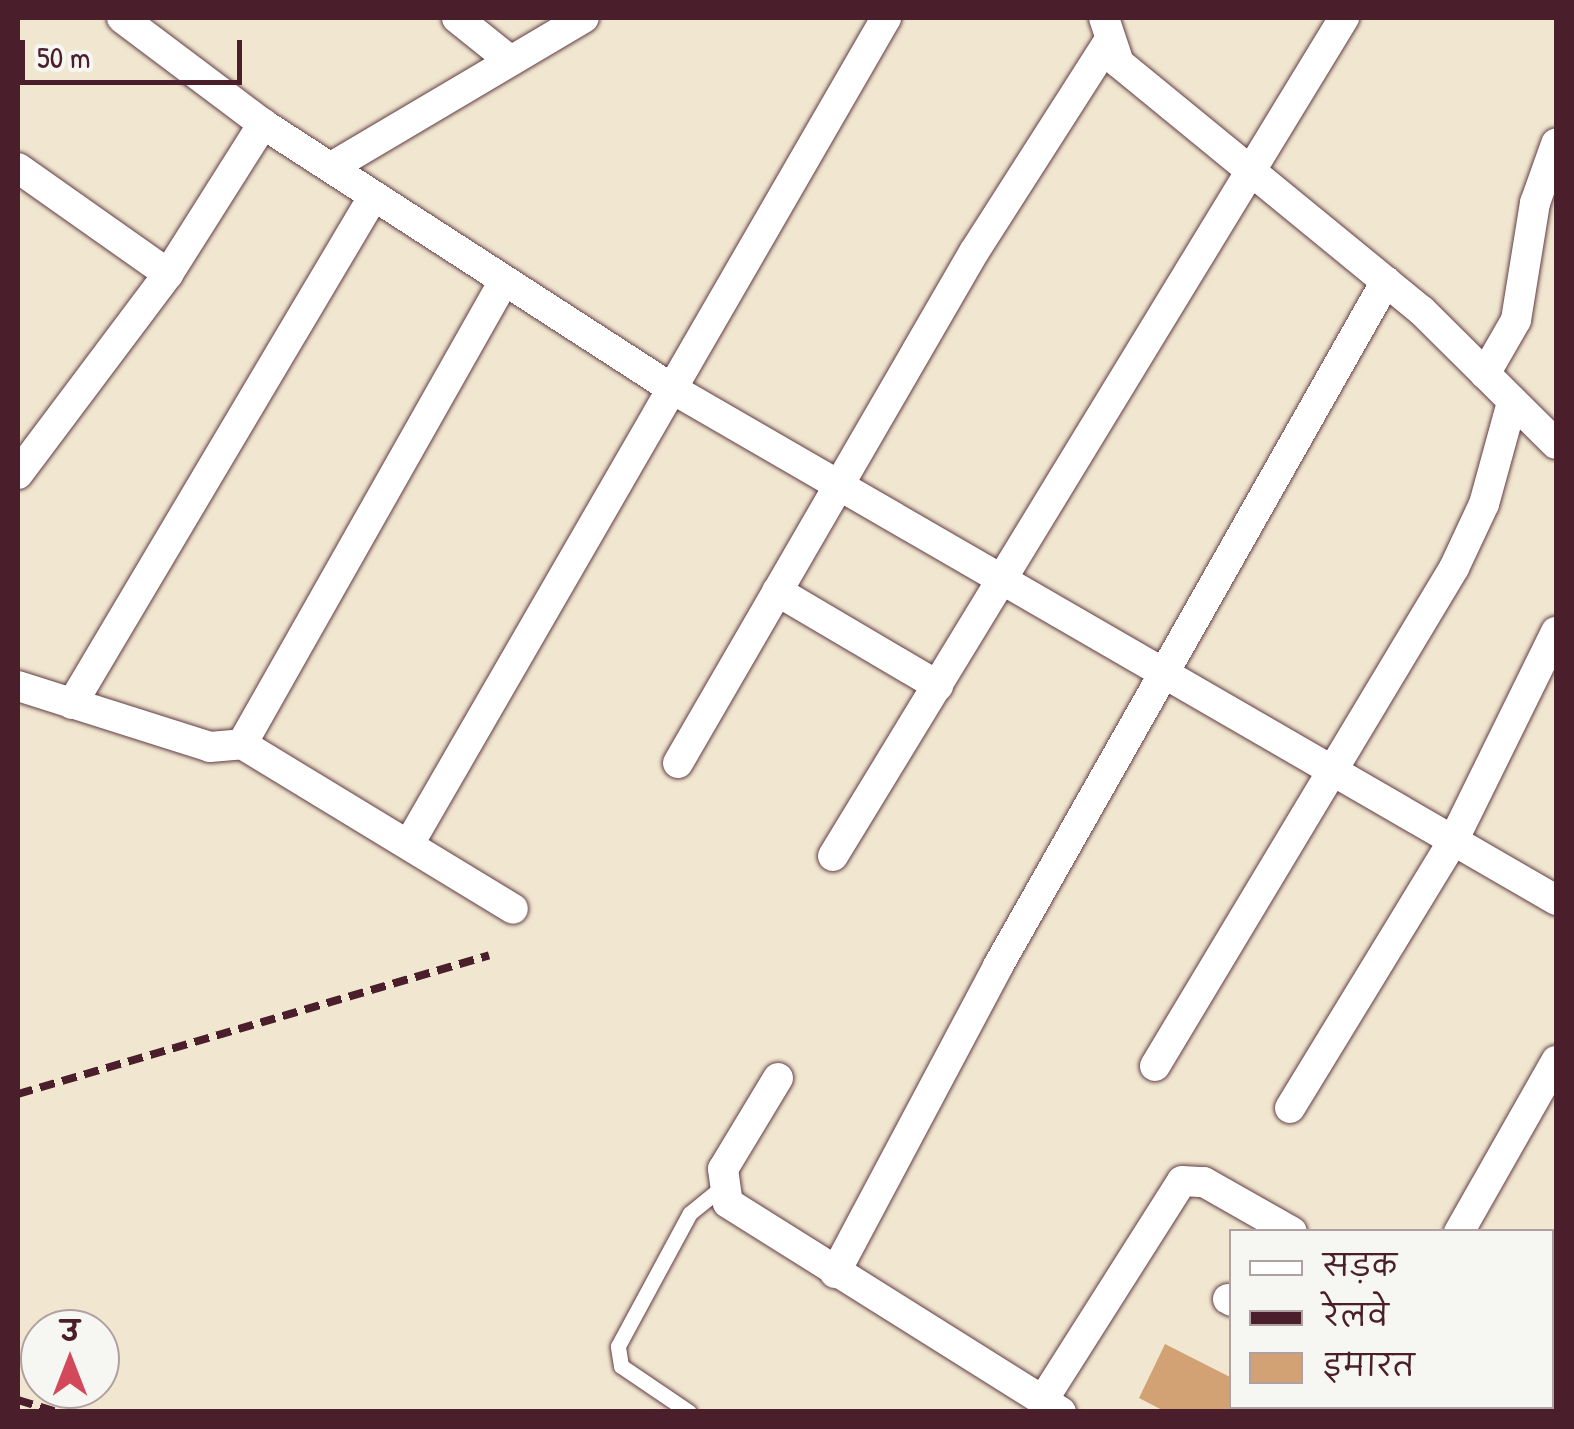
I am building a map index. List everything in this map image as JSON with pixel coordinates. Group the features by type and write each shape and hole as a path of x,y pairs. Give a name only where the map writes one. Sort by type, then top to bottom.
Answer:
{"street":[{"path":"122,18 263,124 336,166 373,196 670,387 1170,672 1327,769 1454,838 1556,900"},
{"path":"456,18 507,58"},
{"path":"336,166 507,58 584,18"},
{"path":"408,844 886,18"},
{"path":"833,856 1344,18"},
{"path":"678,763 1105,31 1249,174 1386,281 1556,444"},
{"path":"18,474 168,274 263,124"},
{"path":"1485,374 1516,320 1535,202 1556,144"},
{"path":"22,181 168,274"},
{"path":"72,704 373,196"},
{"path":"242,744 504,281"},
{"path":"835,1273 998,966 1170,672 1386,281"},
{"path":"1155,1066 1327,769 1477,523 1512,402"},
{"path":"777,590 938,686"},
{"path":"1290,1108 1454,838 1556,632"},
{"path":"18,686 210,748 242,744 513,909"},
{"path":"1461,1229 1556,1061"},
{"path":"778,1078 720,1190 735,1211 1040,1404 1182,1181 1204,1182 1287,1229"}],"lane":[{"path":"689,1412 622,1366 618,1346 690,1213 720,1190"}],"building":[{"path":"1165,1344 1229,1376 1229,1409 1238,1412 1166,1412 1139,1398"}],"railway":[{"path":"18,1094 489,955"},
{"path":"18,1400 57,1412"}]}
